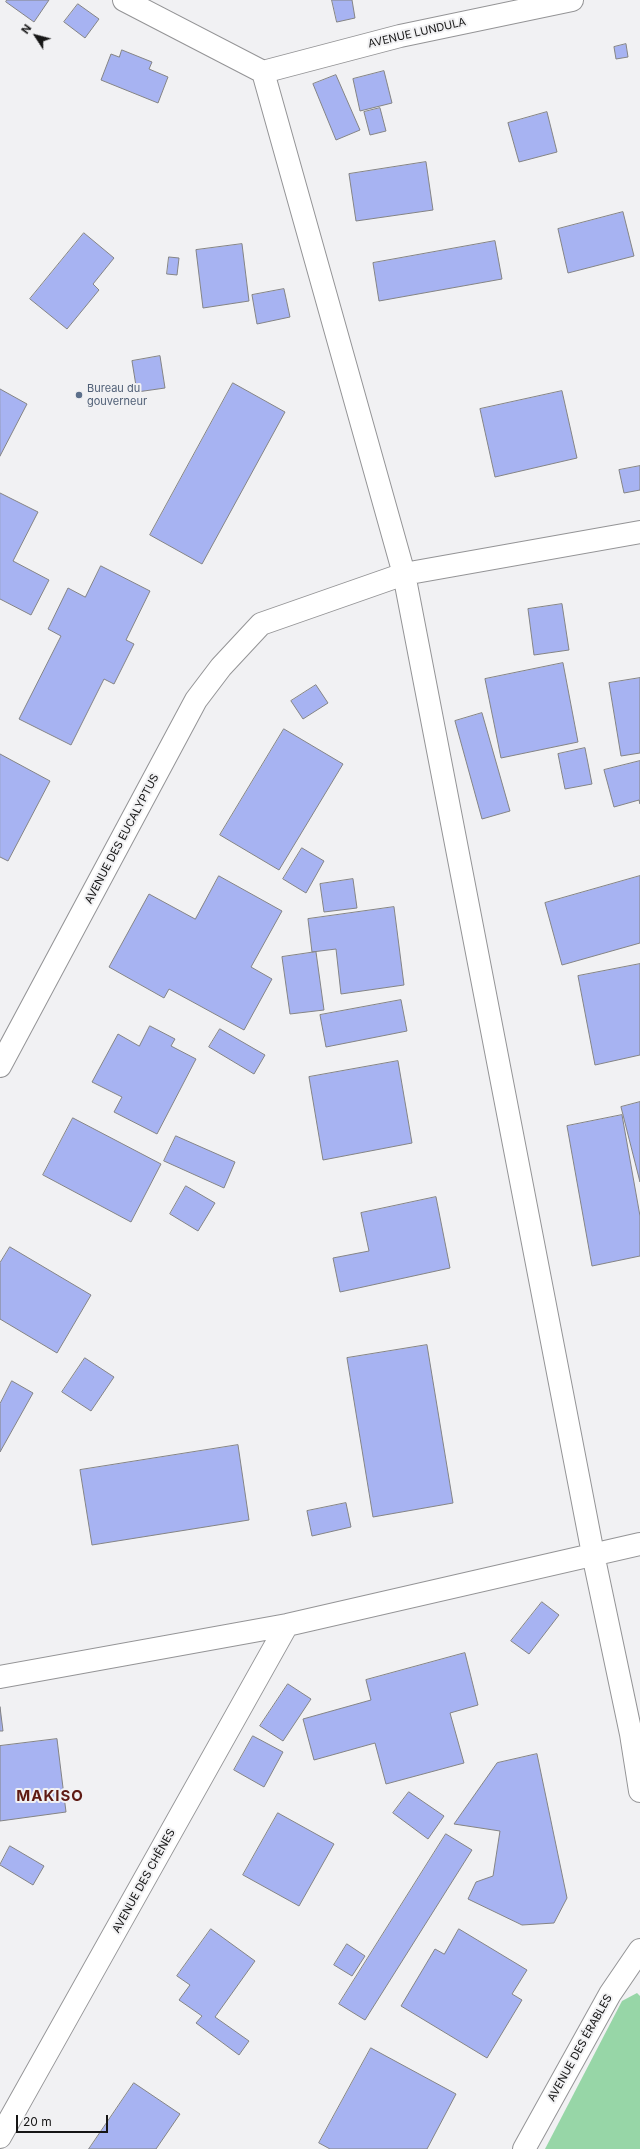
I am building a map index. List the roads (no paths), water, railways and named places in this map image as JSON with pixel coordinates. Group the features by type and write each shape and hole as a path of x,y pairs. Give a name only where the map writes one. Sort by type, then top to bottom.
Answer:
{"street":[{"path":"124,0 263,72 404,574 594,1554 631,1734 640,1791"},
{"name":"AVENUE LUNDULA","path":"263,72 400,36 572,0"},
{"path":"404,574 640,532"},
{"name":"AVENUE DES EUCALYPTUS","path":"0,1066 196,700 221,667 261,624 404,574"},
{"path":"0,1677 287,1625 640,1544"},
{"name":"AVENUE DES CHÊNES","path":"0,2137 287,1625"},
{"name":"AVENUE DES ÉRABLES","path":"524,2149 610,1994 640,1950"}],"place":[{"name":"Bureau du gouverneur","path":"79,395"}],"district":[{"name":"MAKISO","path":"50,1796"}]}
